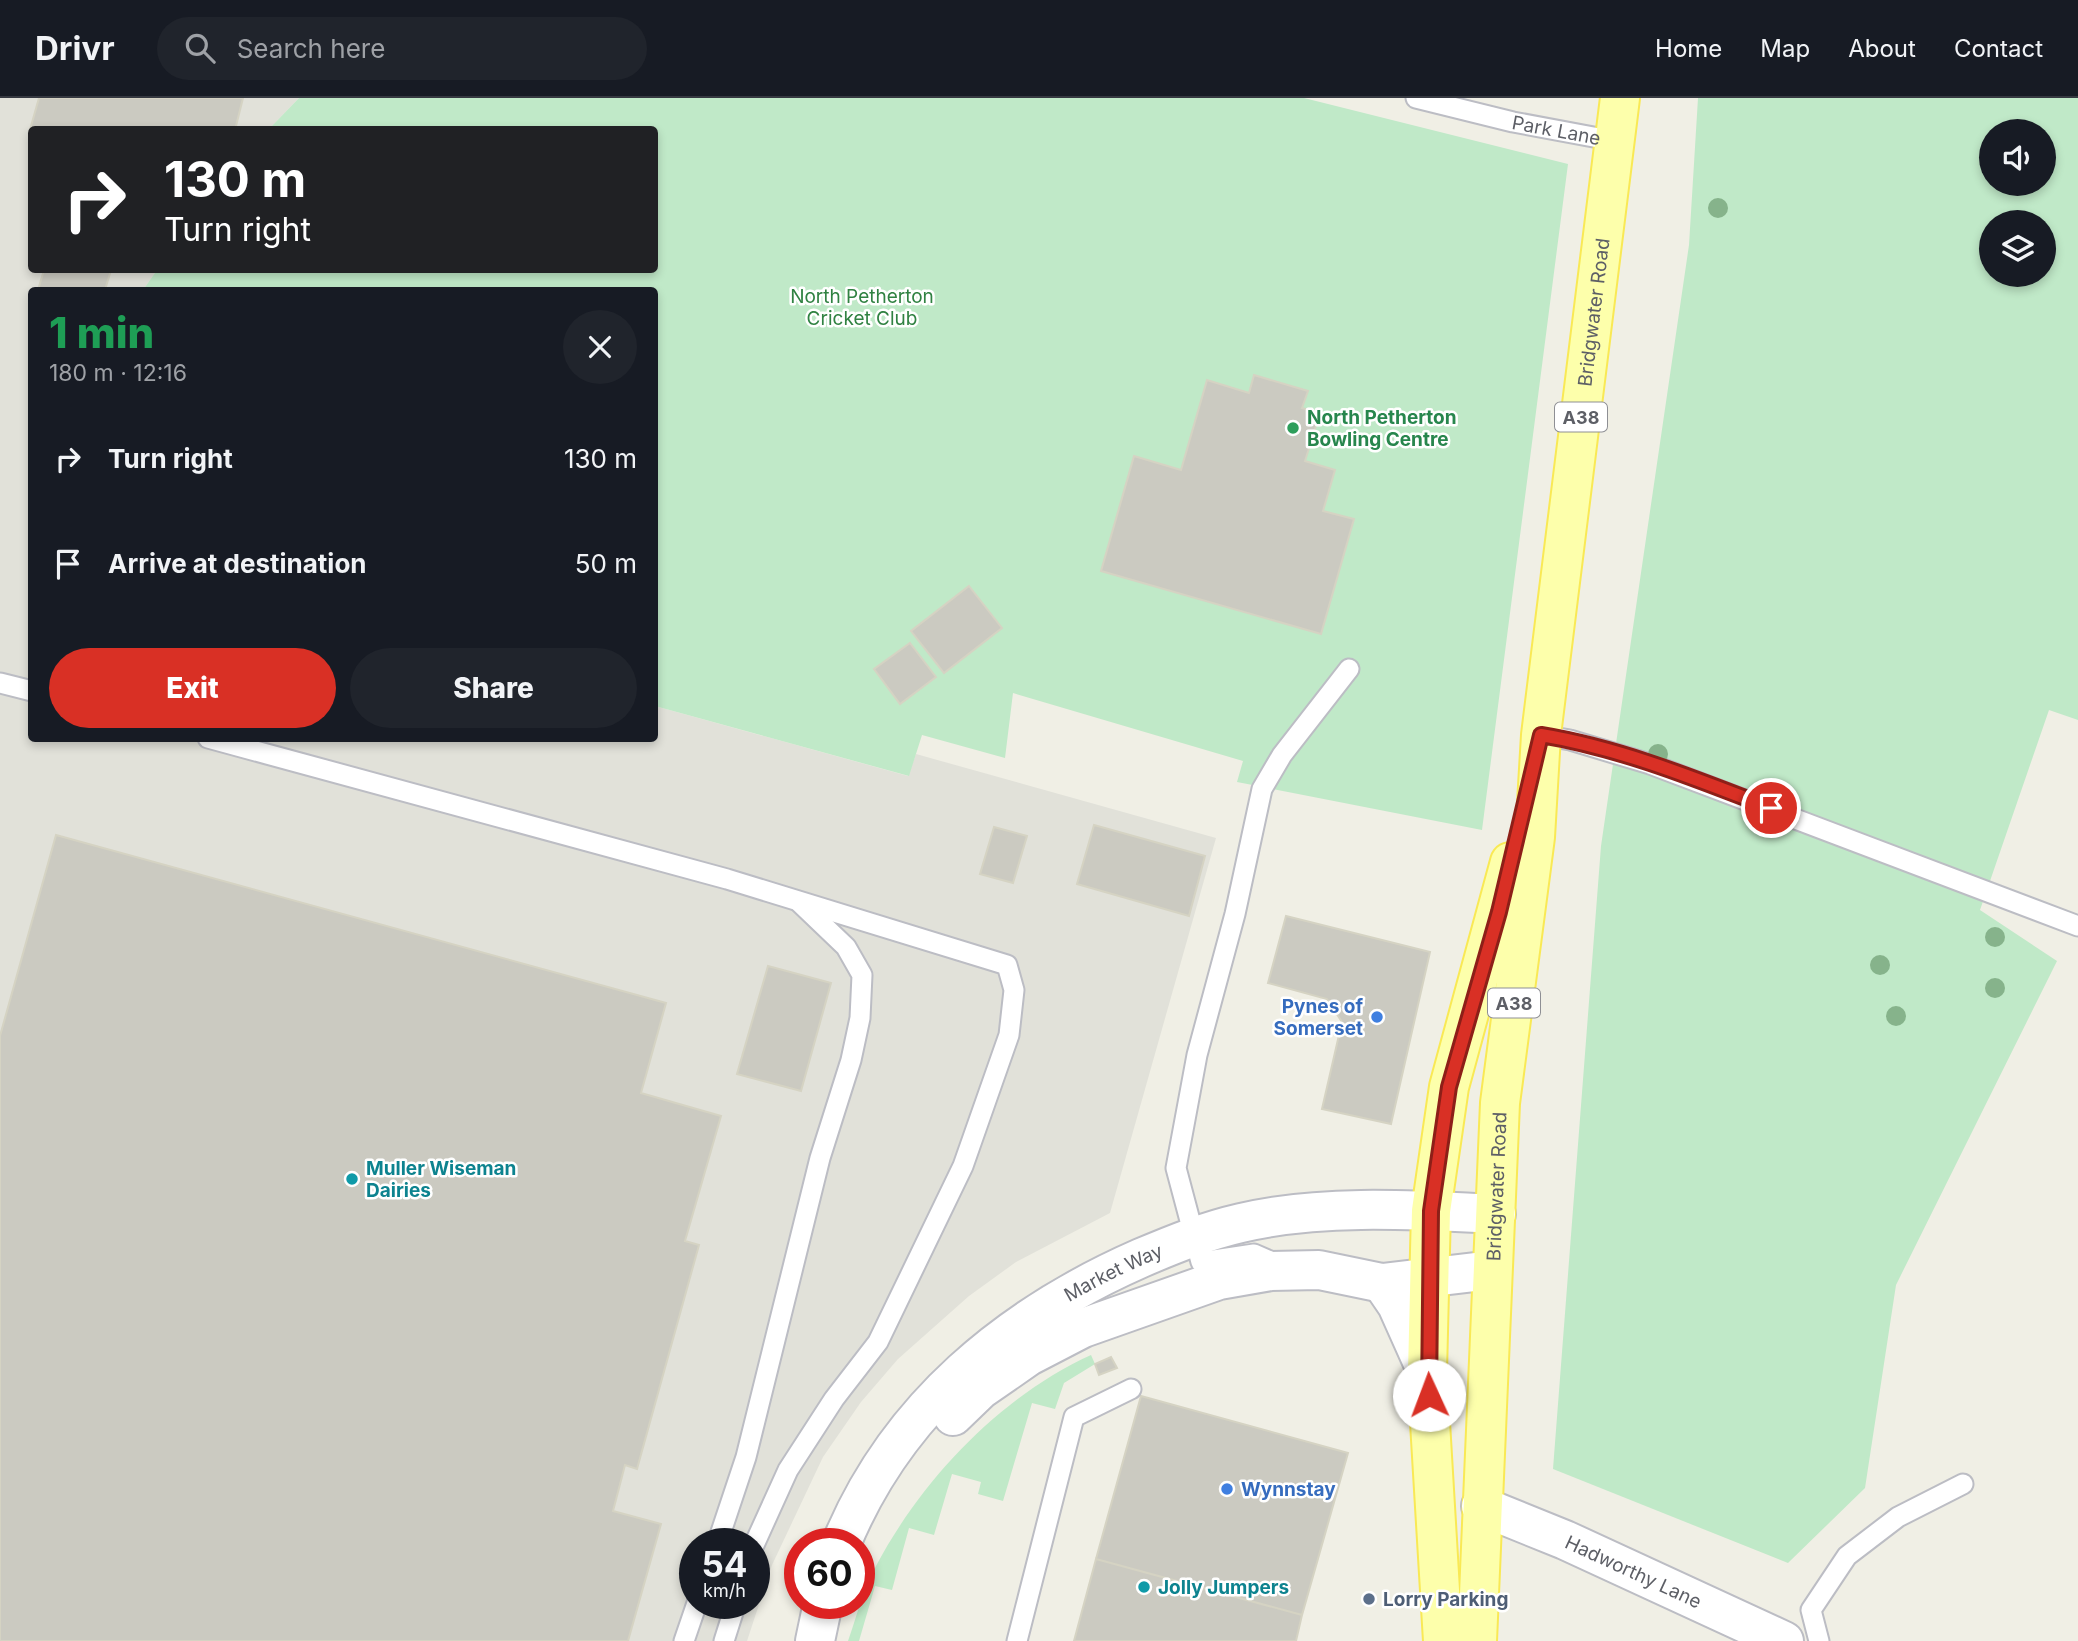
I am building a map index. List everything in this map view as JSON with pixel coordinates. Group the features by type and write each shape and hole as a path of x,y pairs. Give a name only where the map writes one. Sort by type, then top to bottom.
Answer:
{"main road":[{"name":"Bridgwater Road","path":"1477,1641 1500,1103 1535,837 1541,735 1620,98"},
{"name":"Bridgwater Road","path":"1443,1641 1427,1372 1432,1277 1431,1211 1449,1087 1499,912 1541,735"}],"street":[{"name":"Market Way","path":"847,1528 856,1506 917,1417 1013,1327 1056,1300 1193,1236 1242,1222 1293,1214 1431,1211 1496,1214"},
{"name":"Market Way","path":"864,1528 898,1478 941,1427 981,1390 1029,1356 1083,1328 1219,1280 1305,1270 1382,1283 1492,1270"},
{"path":"1382,1283 1397,1305 1427,1372"},
{"name":"Hadworthy Lane","path":"1481,1506 1565,1540 1784,1641"},
{"path":"815,1641 820,1619"}],"lane":[{"name":"Park Lane","path":"1416,98 1513,122 1615,141"},
{"path":"1305,1270 1254,1254 1201,1262 1176,1168 1197,1055 1235,914 1262,789 1282,755 1349,669"},
{"path":"0,683 28,690"},
{"path":"1541,735 1570,740 1662,768 2078,926"},
{"path":"223,742 797,900 1007,965 1014,990 1009,1035 957,1178 878,1342 834,1399 788,1470 762,1528"},
{"path":"722,1528 746,1457 820,1158 851,1060 860,1018 862,975 846,947 797,900"},
{"path":"1017,1641 1074,1417 1131,1389"},
{"path":"1819,1641 1811,1609 1847,1556 1898,1517 1963,1484"},
{"path":"684,1641 692,1619"},
{"path":"724,1641 731,1619"}],"shaded area":[{"path":"0,98 299,98 272,126 28,126 28,273 155,273 145,287 28,287 28,742 658,742 658,707 908,776 916,754 1216,838 1110,1213 1016,1262 969,1296 898,1359 861,1402 823,1457 789,1528 784,1528 784,1540 770,1571 770,1528 679,1528 679,1619 754,1619 747,1641 0,1641"}],"green space":[{"name":"North Petherton Cricket Club","path":"299,98 1304,98 1568,164 1482,830 1237,782 1243,761 1013,693 1005,758 922,735 909,776 658,707 658,287 145,287 155,273 658,273 658,126 272,126"},
{"path":"1698,98 2078,98 2078,720 2049,710 1980,910 2057,961 1896,1285 1865,1488 1788,1563 1553,1469 1601,846 1689,245"},
{"path":"1091,1355 1095,1364 1064,1383 1055,1409 1032,1403 1003,1501 978,1494 981,1482 952,1474 934,1535 909,1528 892,1590 875,1586 876,1566 916,1502 941,1472 967,1443 996,1417 1058,1372"},
{"path":"855,1619 865,1619 859,1641 848,1641"}],"building":[{"path":"39,98 243,98 236,126 31,126"},
{"path":"43,273 110,273 106,287 39,287"},
{"path":"1254,375 1308,391 1302,408 1320,413 1305,461 1335,470 1323,511 1354,519 1321,634 1101,571 1134,456 1181,470 1207,380 1249,393"},
{"path":"969,586 1002,628 944,673 911,631"},
{"path":"910,643 936,677 900,704 874,669"},
{"path":"1094,825 1205,856 1189,916 1077,884"},
{"path":"994,827 1027,836 1013,883 980,874"},
{"name":"Muller Wiseman Dairies","path":"56,835 666,1003 641,1093 721,1116 685,1241 699,1245 637,1469 625,1465 613,1511 661,1524 628,1641 0,1641 0,1036"},
{"name":"Pynes of Somerset","path":"1286,916 1430,952 1391,1124 1322,1109 1342,1022 1327,999 1268,983"},
{"path":"768,966 831,983 801,1091 737,1074"},
{"path":"1111,1357 1117,1368 1099,1375 1095,1364"},
{"name":"Wynnstay","path":"1141,1396 1348,1453 1302,1615 1096,1559"},
{"name":"Jolly Jumpers","path":"1096,1559 1302,1615 1296,1641 1074,1641"}],"place":[{"name":"North Petherton Bowling Centre","path":"1293,428"},
{"name":"Pynes of Somerset","path":"1377,1017"},
{"name":"Muller Wiseman Dairies","path":"352,1179"},
{"name":"Wynnstay","path":"1227,1489"},
{"name":"Jolly Jumpers","path":"1144,1587"},
{"name":"Lorry Parking","path":"1369,1599"}],"route":[{"path":"1429,1395 1427,1372 1432,1277 1431,1211 1449,1087 1499,912 1541,735 1570,740 1650,764 1771,808"}]}
